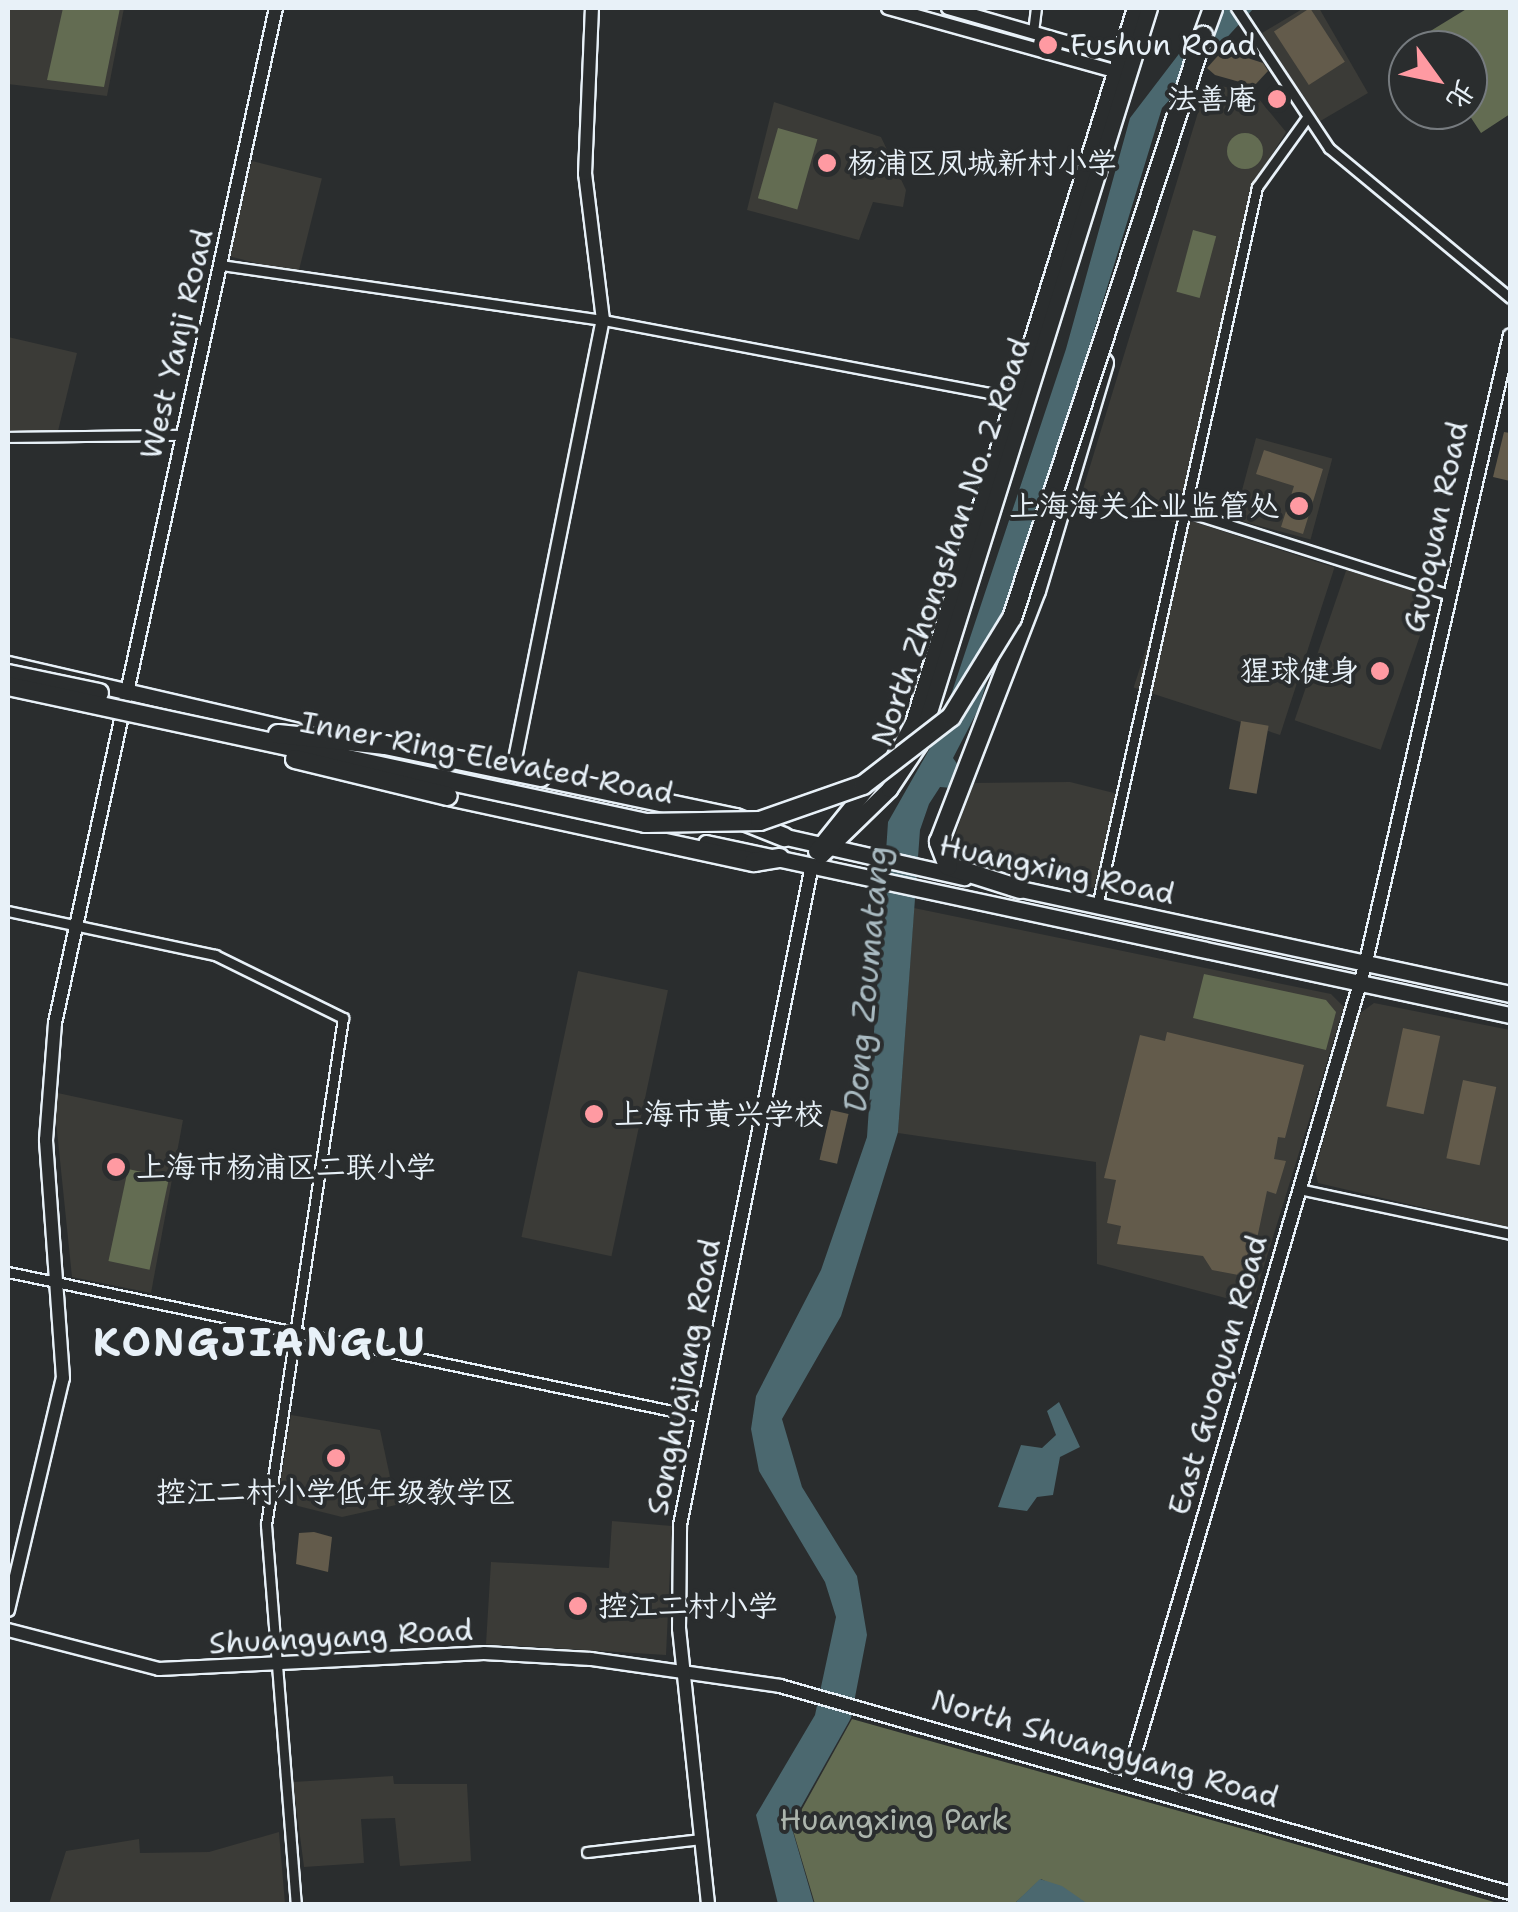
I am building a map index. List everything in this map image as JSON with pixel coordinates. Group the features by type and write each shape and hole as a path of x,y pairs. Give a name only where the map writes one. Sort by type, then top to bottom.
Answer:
{"highway":[{"name":"Inner Ring Elevated Road","path":"8,674 658,814 757,812 821,793 916,735 961,686 1003,613 1201,8"},
{"name":"Inner Ring Elevated Road","path":"8,686 646,823 746,824 852,791 926,742 992,660 1025,586 1213,8"},
{"path":"1020,889 957,870 939,854 972,754 1052,544 1149,204"},
{"path":"175,722 448,796 750,861 780,858"},
{"path":"278,734 386,744 736,818 784,837"}],"main road":[{"name":"North Zhongshan No. 2 Road","path":"812,865 822,848 889,789 920,744 1123,66 1135,8"},
{"name":"North Zhongshan No. 2 Road","path":"1123,66 1149,8"},
{"name":"Huangxing Road","path":"8,664 784,837 880,869"},
{"name":"Huangxing Road","path":"8,694 812,865 880,869 920,877 1358,984 1510,1014"},
{"name":"Huangxing Road","path":"920,877 1020,889 1365,966 1510,994"}],"street":[{"name":"West Yanji Road","path":"8,1610 58,1411 62,1286 46,1092 78,923 276,8"},
{"path":"506,802 602,320 585,174 592,8"},
{"path":"888,8 1123,66"},
{"path":"948,8 1123,66"},
{"path":"1033,32 1036,8"},
{"path":"1236,8 1306,120 1356,175 1510,298"},
{"path":"1098,906 1257,187 1306,120"},
{"path":"221,265 602,320 1024,400"},
{"name":"Guoquan Road","path":"1358,984 1446,594 1510,335"},
{"path":"8,436 182,435"},
{"path":"1186,511 1446,594"},
{"name":"Songhuajiang Road","path":"708,1904 682,1672 680,1525 696,1416 812,865"},
{"path":"8,911 214,955 337,1012 344,1023 266,1525 296,1904"},
{"name":"East Guoquan Road","path":"1127,1780 1358,984"},
{"path":"1299,1189 1510,1234"},
{"path":"8,1272 696,1416"},
{"name":"Shuangyang Road","path":"8,1630 160,1670 484,1654 682,1672"},
{"name":"North Shuangyang Road","path":"682,1672 855,1702 1510,1893"},
{"path":"587,1852 701,1839"}],"shaded area":[{"path":"8,8 124,8 107,96 8,84"},
{"path":"1304,8 1319,8 1368,93 1317,123 1262,33"},
{"path":"1207,83 1254,93 1286,132 1255,182 1178,523 1080,499"},
{"name":"杨浦区凤城新村小学","path":"774,102 881,137 906,190 903,207 873,202 859,240 747,210"},
{"path":"252,161 322,178 298,274 228,256"},
{"path":"8,337 77,353 58,431 8,433"},
{"path":"1256,438 1332,458 1311,540 1234,519"},
{"path":"1188,520 1334,568 1280,735 1134,687"},
{"path":"1347,568 1433,598 1381,750 1295,720"},
{"path":"1070,782 1118,794 1094,888 949,856 972,783"},
{"path":"914,908 1331,994 1344,1007 1252,1305 1097,1264 1096,1162 898,1133"},
{"name":"上海市黄兴学校","path":"578,971 668,990 611,1256 521,1237"},
{"path":"1374,1003 1510,1030 1510,1228 1318,1183 1315,1170 1359,1014"},
{"name":"上海市杨浦区二联小学","path":"53,1092 183,1120 151,1293 72,1277"},
{"name":"控江二村小学低年级教学区","path":"291,1415 380,1430 396,1505 342,1517 298,1506 279,1491"},
{"name":"控江二村小学","path":"612,1521 672,1526 666,1655 486,1644 491,1562 609,1568"},
{"path":"393,1776 394,1784 467,1784 471,1861 400,1866 395,1818 361,1819 364,1863 304,1867 293,1782"},
{"path":"279,1832 285,1904 49,1904 66,1851 139,1839 140,1853 209,1852"}],"green space":[{"path":"63,8 120,8 104,87 47,80"},
{"path":"1468,8 1510,8 1510,114 1488,128 1488,30 1432,30"},
{"path":"778,128 817,139 797,209 758,198"},
{"path":"1245,133 1257,139 1263,151 1257,163 1245,169 1233,163 1227,151 1233,139"},
{"path":"1193,230 1216,236 1200,298 1176,292"},
{"path":"1204,974 1326,1000 1336,1012 1326,1050 1193,1018"},
{"path":"128,1169 169,1178 150,1270 108,1261"},
{"name":"Huangxing Park","path":"852,1719 1501,1904 1088,1904 1041,1879 1014,1904 815,1904 792,1827"}],"water":[{"path":"1214,8 1254,8 1162,108 978,710 953,758 960,768 952,788 940,787 929,804 920,830 898,1132 841,1316 782,1419 802,1487 857,1576 867,1635 851,1718 791,1825 814,1904 778,1904 756,1815 815,1715 836,1617 825,1582 759,1471 751,1429 756,1396 821,1270 867,1137 888,822 938,734 1066,349 1130,118"},
{"path":"1059,1402 1080,1447 1060,1457 1053,1495 1037,1497 1027,1511 998,1507 1021,1445 1042,1448 1056,1435 1047,1411"},
{"path":"1040,1879 1062,1886 1088,1904 1014,1904"}],"building":[{"path":"1310,8 1345,62 1309,85 1274,31"},
{"path":"1223,50 1263,63 1268,71 1254,86 1215,75 1207,68"},
{"path":"1504,432 1510,433 1510,481 1493,477"},
{"name":"上海海关企业监管处","path":"1264,450 1323,469 1303,534 1281,527 1294,486 1256,474"},
{"path":"1241,721 1269,726 1257,794 1229,789"},
{"path":"1403,1028 1440,1036 1424,1114 1386,1106"},
{"path":"1167,1032 1304,1065 1285,1138 1278,1137 1274,1159 1286,1161 1276,1194 1267,1191 1249,1277 1212,1270 1203,1256 1117,1244 1121,1226 1107,1223 1116,1180 1104,1178 1140,1035 1165,1041"},
{"path":"1463,1080 1496,1087 1480,1165 1446,1158"},
{"path":"831,1110 849,1114 837,1164 820,1160"},
{"path":"299,1533 332,1537 328,1572 296,1564"}],"place":[{"name":"Fushun Road","path":"1048,45"},
{"name":"法善庵","path":"1277,99"},
{"name":"杨浦区凤城新村小学","path":"827,163"},
{"name":"上海海关企业监管处","path":"1299,506"},
{"name":"猩球健身","path":"1380,671"},
{"name":"上海市黄兴学校","path":"594,1114"},
{"name":"上海市杨浦区二联小学","path":"116,1167"},
{"name":"控江二村小学低年级教学区","path":"336,1458"},
{"name":"控江二村小学","path":"578,1606"}],"district":[{"name":"KONGJIANGLU","path":"260,1342"}],"water label":[{"name":"Dong Zoumatang","path":"867,979"}]}
